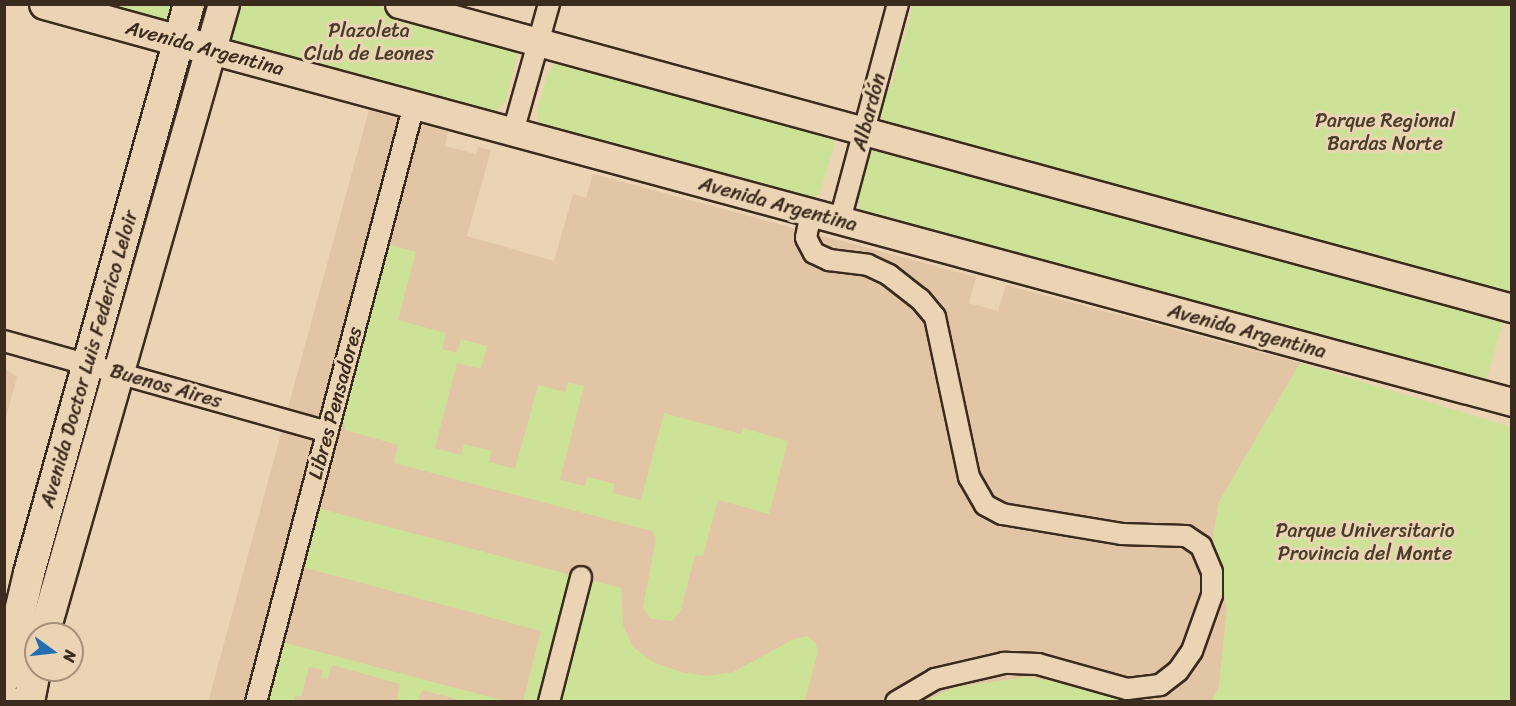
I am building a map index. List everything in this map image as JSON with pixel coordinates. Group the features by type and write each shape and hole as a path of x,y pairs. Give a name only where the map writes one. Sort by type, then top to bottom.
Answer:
{"main road":[{"name":"Avenida Argentina","path":"45,4 1512,402"},
{"name":"Avenida Doctor Luis Federico Leloir","path":"4,680 29,573 189,4"},
{"name":"Avenida Doctor Luis Federico Leloir","path":"47,622 224,4"},
{"path":"399,4 1512,308"},
{"path":"27,702 32,682"}],"street":[{"path":"513,132 549,4"},
{"name":"Albardón","path":"840,220 898,4"},
{"name":"Libres Pensadores","path":"256,702 414,105"},
{"path":"811,213 806,238 814,253 883,272 920,299 935,317 943,340 969,477 985,505 1002,513 1120,534 1186,536 1201,546 1212,572 1212,595 1192,651 1178,671 1160,685 1127,689 1038,664 1004,663 935,679 896,702"},
{"name":"Buenos Aires","path":"4,341 327,432"},
{"path":"549,702 581,577"},
{"path":"4,696 27,702"}],"shaded area":[{"path":"369,110 448,132 445,146 476,154 478,147 491,150 467,236 554,261 573,194 586,198 593,174 976,277 969,303 998,311 1006,285 1300,363 1219,502 1213,536 1227,609 1219,686 1215,697 1211,701 1129,701 1069,684 1026,677 955,687 925,702 208,702"},
{"path":"4,369 17,377 5,421"}],"green space":[{"path":"87,5 177,5 166,22"},
{"name":"Plazoleta Club de Leones","path":"236,5 373,5 507,42 515,47 517,56 505,102 494,113 230,42"},
{"name":"Parque Regional Bardas Norte","path":"913,5 1511,5 1511,298 887,125 880,116 880,105 892,84"},
{"path":"558,60 831,133 834,147 819,195 808,200 539,126 537,113 547,74"},
{"path":"875,147 1504,316 1485,386 861,213 858,198 869,155"},
{"path":"387,244 416,252 398,320 446,333 442,349 457,353 461,339 487,346 481,369 457,363 435,448 461,455 464,444 492,451 489,462 515,469 538,385 565,392 568,382 584,386 560,480 585,486 588,477 615,484 613,493 641,500 664,413 741,434 743,428 788,441 769,514 718,500 703,556 695,555 681,610 672,621 651,619 643,607 656,538 652,531 394,463 398,445 345,430 342,416"},
{"name":"Parque Universitario Provincia del Monte","path":"1300,363 1511,427 1511,701 1211,702 1219,686 1227,609 1213,536 1219,502"},
{"path":"317,508 621,588 623,625 633,647 655,663 681,672 707,676 733,672 794,639 807,636 815,642 818,651 805,701 523,701 541,631 302,567"},
{"path":"282,642 505,701 463,701 422,690 418,701 397,699 400,684 332,665 327,679 321,678 323,670 309,667 301,697 296,695 294,701 266,702"},
{"path":"1026,677 1069,684 1129,701 925,701 955,687"}]}
